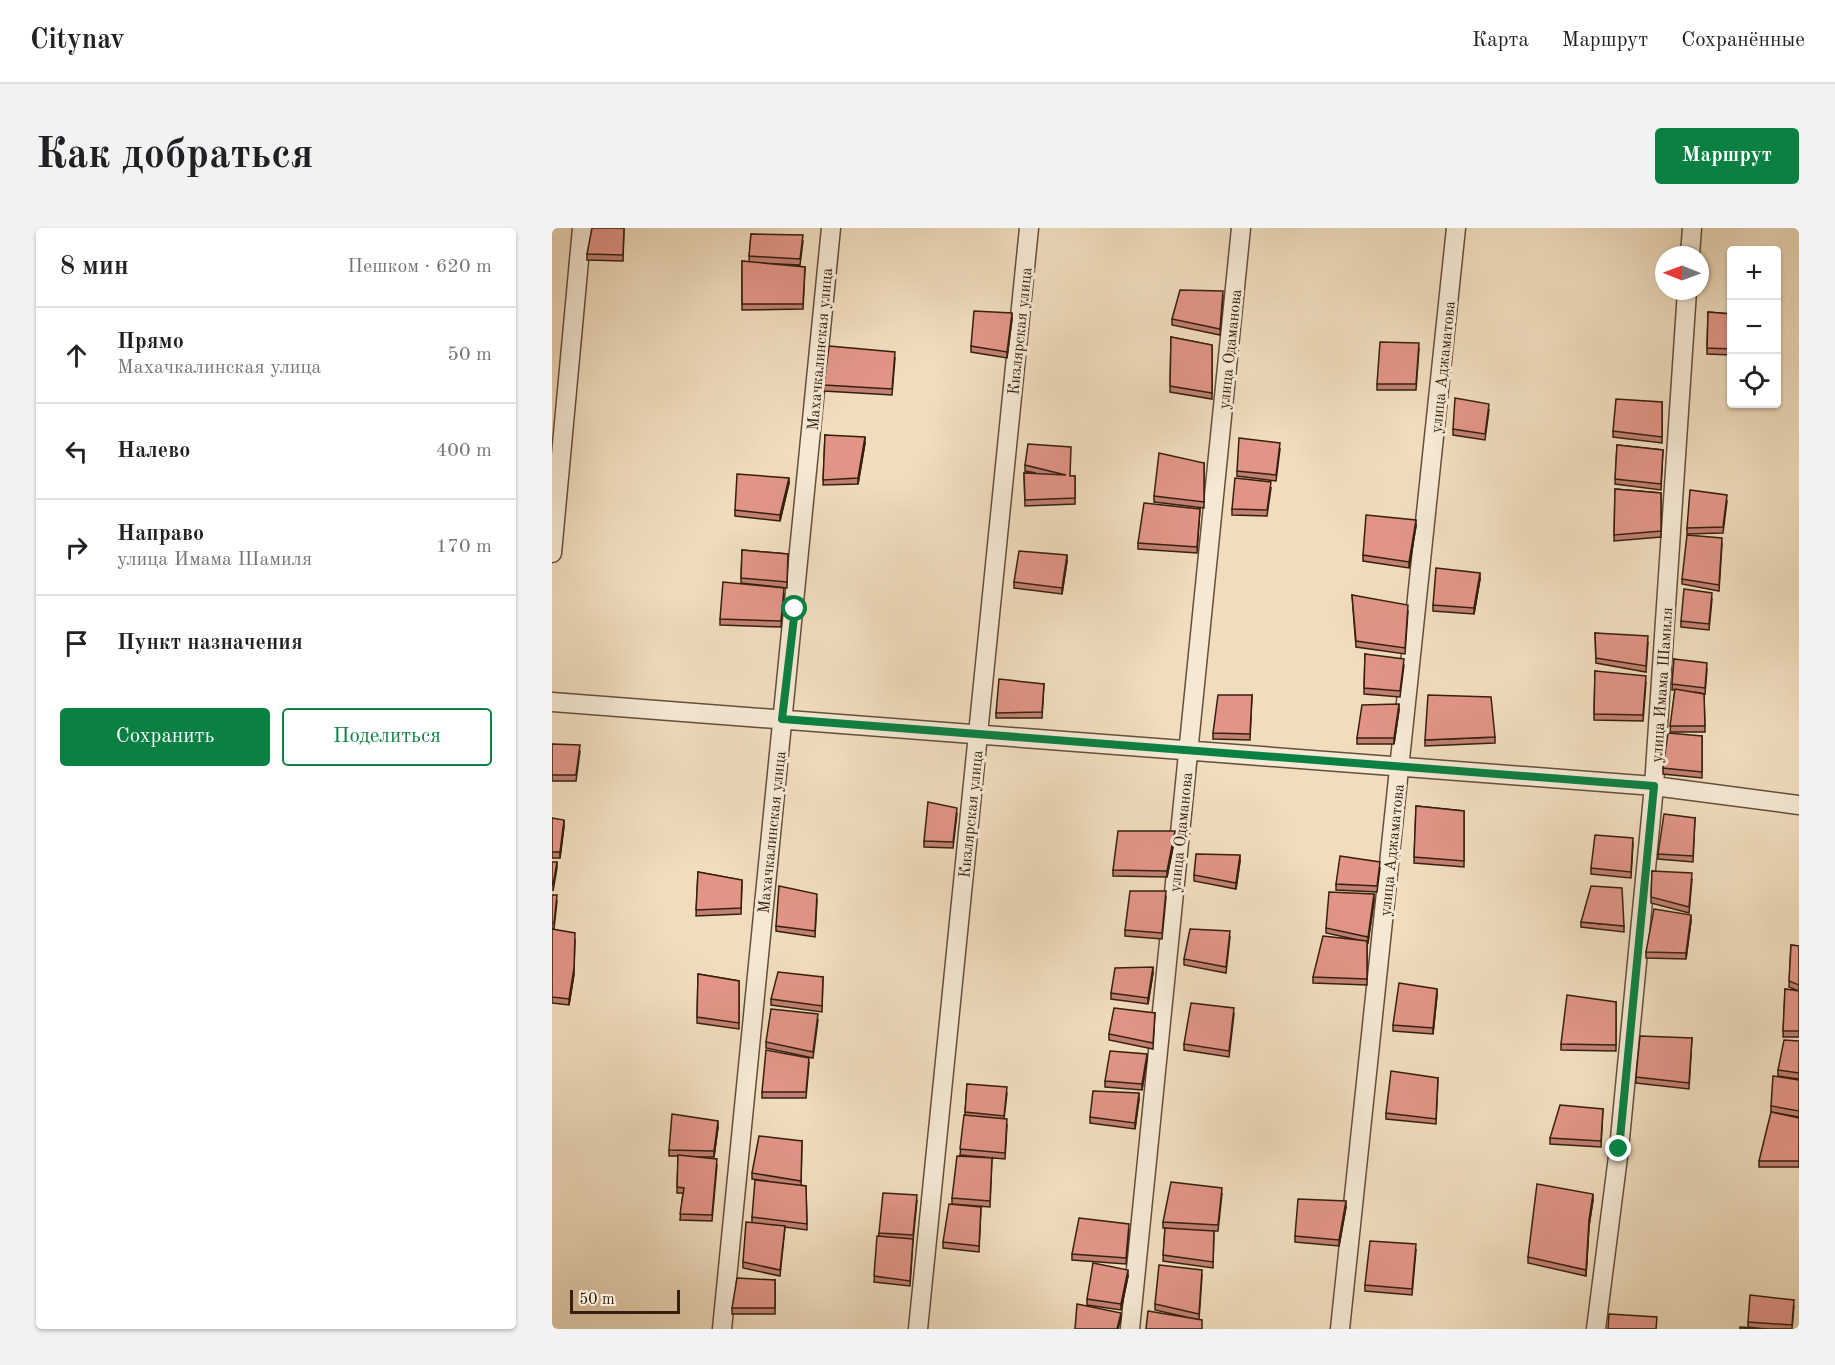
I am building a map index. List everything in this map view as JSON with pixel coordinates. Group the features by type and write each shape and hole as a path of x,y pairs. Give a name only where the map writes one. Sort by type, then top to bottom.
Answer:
{"street":[{"path":"552,553 582,228"},
{"name":"Махачкалинская улица","path":"722,1329 831,228"},
{"name":"Кизлярская улица","path":"918,1329 1029,228"},
{"name":"улица Одаманова","path":"1130,1329 1241,228"},
{"name":"улица Аджаматова","path":"1340,1329 1456,228"},
{"path":"1691,246 1692,228"},
{"name":"улица Имама Шамиля","path":"1596,1329 1619,1149 1654,786 1686,300"},
{"path":"552,702 1654,786 1799,805"}],"building":[{"path":"592,228 624,228 623,255 587,254"},
{"path":"751,234 803,235 800,259 749,256"},
{"path":"742,261 805,267 803,304 742,304"},
{"path":"1180,290 1223,291 1220,329 1172,319"},
{"path":"974,311 1012,313 1007,352 971,346"},
{"path":"1708,312 1727,314 1727,349 1707,348"},
{"path":"1171,337 1212,345 1212,393 1170,386"},
{"path":"1380,342 1419,343 1416,384 1377,384"},
{"path":"829,346 895,352 892,389 824,385"},
{"path":"1455,398 1489,404 1485,434 1453,429"},
{"path":"1616,399 1662,402 1662,437 1613,431"},
{"path":"825,435 865,437 858,478 823,480"},
{"path":"1239,438 1280,443 1276,475 1237,471"},
{"path":"1028,444 1071,447 1070,476 1075,476 1075,498 1025,500 1024,473 1066,475 1025,465"},
{"path":"1617,445 1663,450 1661,484 1615,479"},
{"path":"1159,453 1204,463 1204,502 1154,496"},
{"path":"737,474 789,478 780,515 735,510"},
{"path":"1235,478 1271,482 1267,510 1232,509"},
{"path":"1615,489 1661,493 1661,531 1614,535"},
{"path":"1690,490 1727,495 1723,527 1687,528"},
{"path":"1144,503 1200,509 1197,547 1138,543"},
{"path":"1366,515 1416,520 1409,562 1363,555"},
{"path":"1687,535 1722,538 1719,585 1682,579"},
{"path":"742,550 788,554 787,582 741,578"},
{"path":"1019,551 1067,555 1062,588 1014,582"},
{"path":"1436,568 1480,573 1474,608 1433,605"},
{"path":"723,582 784,588 781,621 720,619"},
{"path":"1684,589 1712,593 1709,624 1681,621"},
{"path":"1352,595 1408,605 1405,648 1356,641"},
{"path":"1595,633 1648,636 1646,666 1596,658"},
{"path":"1365,654 1404,659 1400,691 1364,688"},
{"path":"1674,659 1707,663 1705,688 1672,684"},
{"path":"1595,671 1646,676 1643,715 1594,714"},
{"path":"999,679 1044,684 1042,712 996,713"},
{"path":"1675,689 1704,694 1705,726 1670,726"},
{"path":"1218,695 1252,695 1250,734 1213,733"},
{"path":"1428,695 1491,697 1495,737 1425,740"},
{"path":"1399,704 1394,738 1357,738 1362,705"},
{"path":"1668,733 1702,736 1702,772 1663,768"},
{"path":"552,744 580,745 576,775 552,775"},
{"path":"928,802 957,808 953,842 924,841"},
{"path":"1416,806 1464,811 1464,861 1414,857"},
{"path":"1664,814 1695,818 1693,856 1658,854"},
{"path":"552,818 564,820 560,852 552,852"},
{"path":"1118,831 1175,831 1167,871 1113,870"},
{"path":"1595,835 1633,838 1631,872 1591,868"},
{"path":"1196,854 1240,855 1236,883 1194,875"},
{"path":"1340,856 1380,862 1377,886 1336,884"},
{"path":"552,862 557,862 553,885 552,885"},
{"path":"1652,871 1692,873 1689,907 1651,897"},
{"path":"698,872 742,880 741,908 696,910"},
{"path":"779,886 817,894 815,931 776,926"},
{"path":"1591,886 1622,888 1624,926 1581,922"},
{"path":"1130,891 1166,891 1162,933 1125,930"},
{"path":"1329,892 1374,894 1368,937 1326,928"},
{"path":"552,895 557,895 554,923 552,923"},
{"path":"1654,909 1691,915 1686,953 1646,952"},
{"path":"552,929 575,933 574,968 569,999 552,997"},
{"path":"1190,929 1230,931 1226,967 1184,959"},
{"path":"1323,936 1367,941 1367,979 1313,977"},
{"path":"1791,945 1799,946 1799,985 1789,981"},
{"path":"1153,967 1148,998 1111,993 1115,968"},
{"path":"778,972 823,977 822,1006 771,999"},
{"path":"698,974 739,981 739,1023 697,1017"},
{"path":"1399,983 1437,989 1433,1028 1393,1025"},
{"path":"1785,989 1799,991 1799,1031 1783,1031"},
{"path":"1567,995 1616,1002 1616,1045 1561,1044"},
{"path":"1191,1003 1234,1008 1229,1051 1184,1044"},
{"path":"1114,1008 1155,1013 1153,1043 1109,1034"},
{"path":"771,1009 818,1014 813,1052 766,1042"},
{"path":"1640,1036 1692,1038 1689,1083 1636,1077"},
{"path":"1784,1040 1799,1041 1799,1073 1778,1070"},
{"path":"766,1050 809,1058 806,1092 762,1092"},
{"path":"1110,1051 1147,1054 1142,1084 1105,1081"},
{"path":"1391,1071 1438,1078 1436,1119 1386,1113"},
{"path":"1773,1076 1799,1080 1799,1111 1771,1106"},
{"path":"967,1084 1007,1087 1004,1116 965,1112"},
{"path":"1093,1091 1139,1093 1135,1123 1090,1117"},
{"path":"1560,1105 1603,1109 1601,1141 1550,1138"},
{"path":"1771,1112 1799,1118 1799,1161 1759,1161"},
{"path":"672,1114 718,1121 714,1151 669,1150"},
{"path":"964,1115 1007,1119 1005,1153 960,1149"},
{"path":"759,1136 802,1141 801,1181 752,1173"},
{"path":"678,1155 717,1159 712,1215 680,1214 684,1188 677,1187"},
{"path":"957,1156 992,1158 990,1201 952,1198"},
{"path":"755,1180 806,1186 807,1224 752,1217"},
{"path":"1171,1182 1222,1188 1218,1225 1163,1222"},
{"path":"1537,1184 1593,1194 1586,1270 1528,1257"},
{"path":"883,1193 917,1195 913,1235 879,1233"},
{"path":"1298,1199 1346,1201 1339,1240 1295,1236"},
{"path":"949,1204 981,1207 979,1246 943,1242"},
{"path":"1079,1218 1129,1224 1126,1258 1072,1254"},
{"path":"746,1222 785,1226 780,1270 743,1262"},
{"path":"1165,1228 1214,1231 1213,1262 1163,1255"},
{"path":"877,1236 913,1239 910,1281 874,1276"},
{"path":"1370,1241 1416,1244 1412,1289 1365,1285"},
{"path":"1093,1263 1128,1270 1121,1304 1087,1299"},
{"path":"1159,1265 1202,1270 1199,1314 1155,1304"},
{"path":"737,1278 775,1280 775,1308 732,1308"},
{"path":"1750,1295 1794,1300 1792,1325 1748,1322"},
{"path":"1077,1304 1121,1313 1117,1329 1075,1329"},
{"path":"1148,1311 1202,1320 1202,1329 1146,1329"},
{"path":"1609,1314 1657,1317 1656,1329 1608,1329"},
{"path":"1740,1327 1767,1329 1740,1329"}],"route":[{"path":"795,609 782,719 1654,786 1619,1149"}]}
